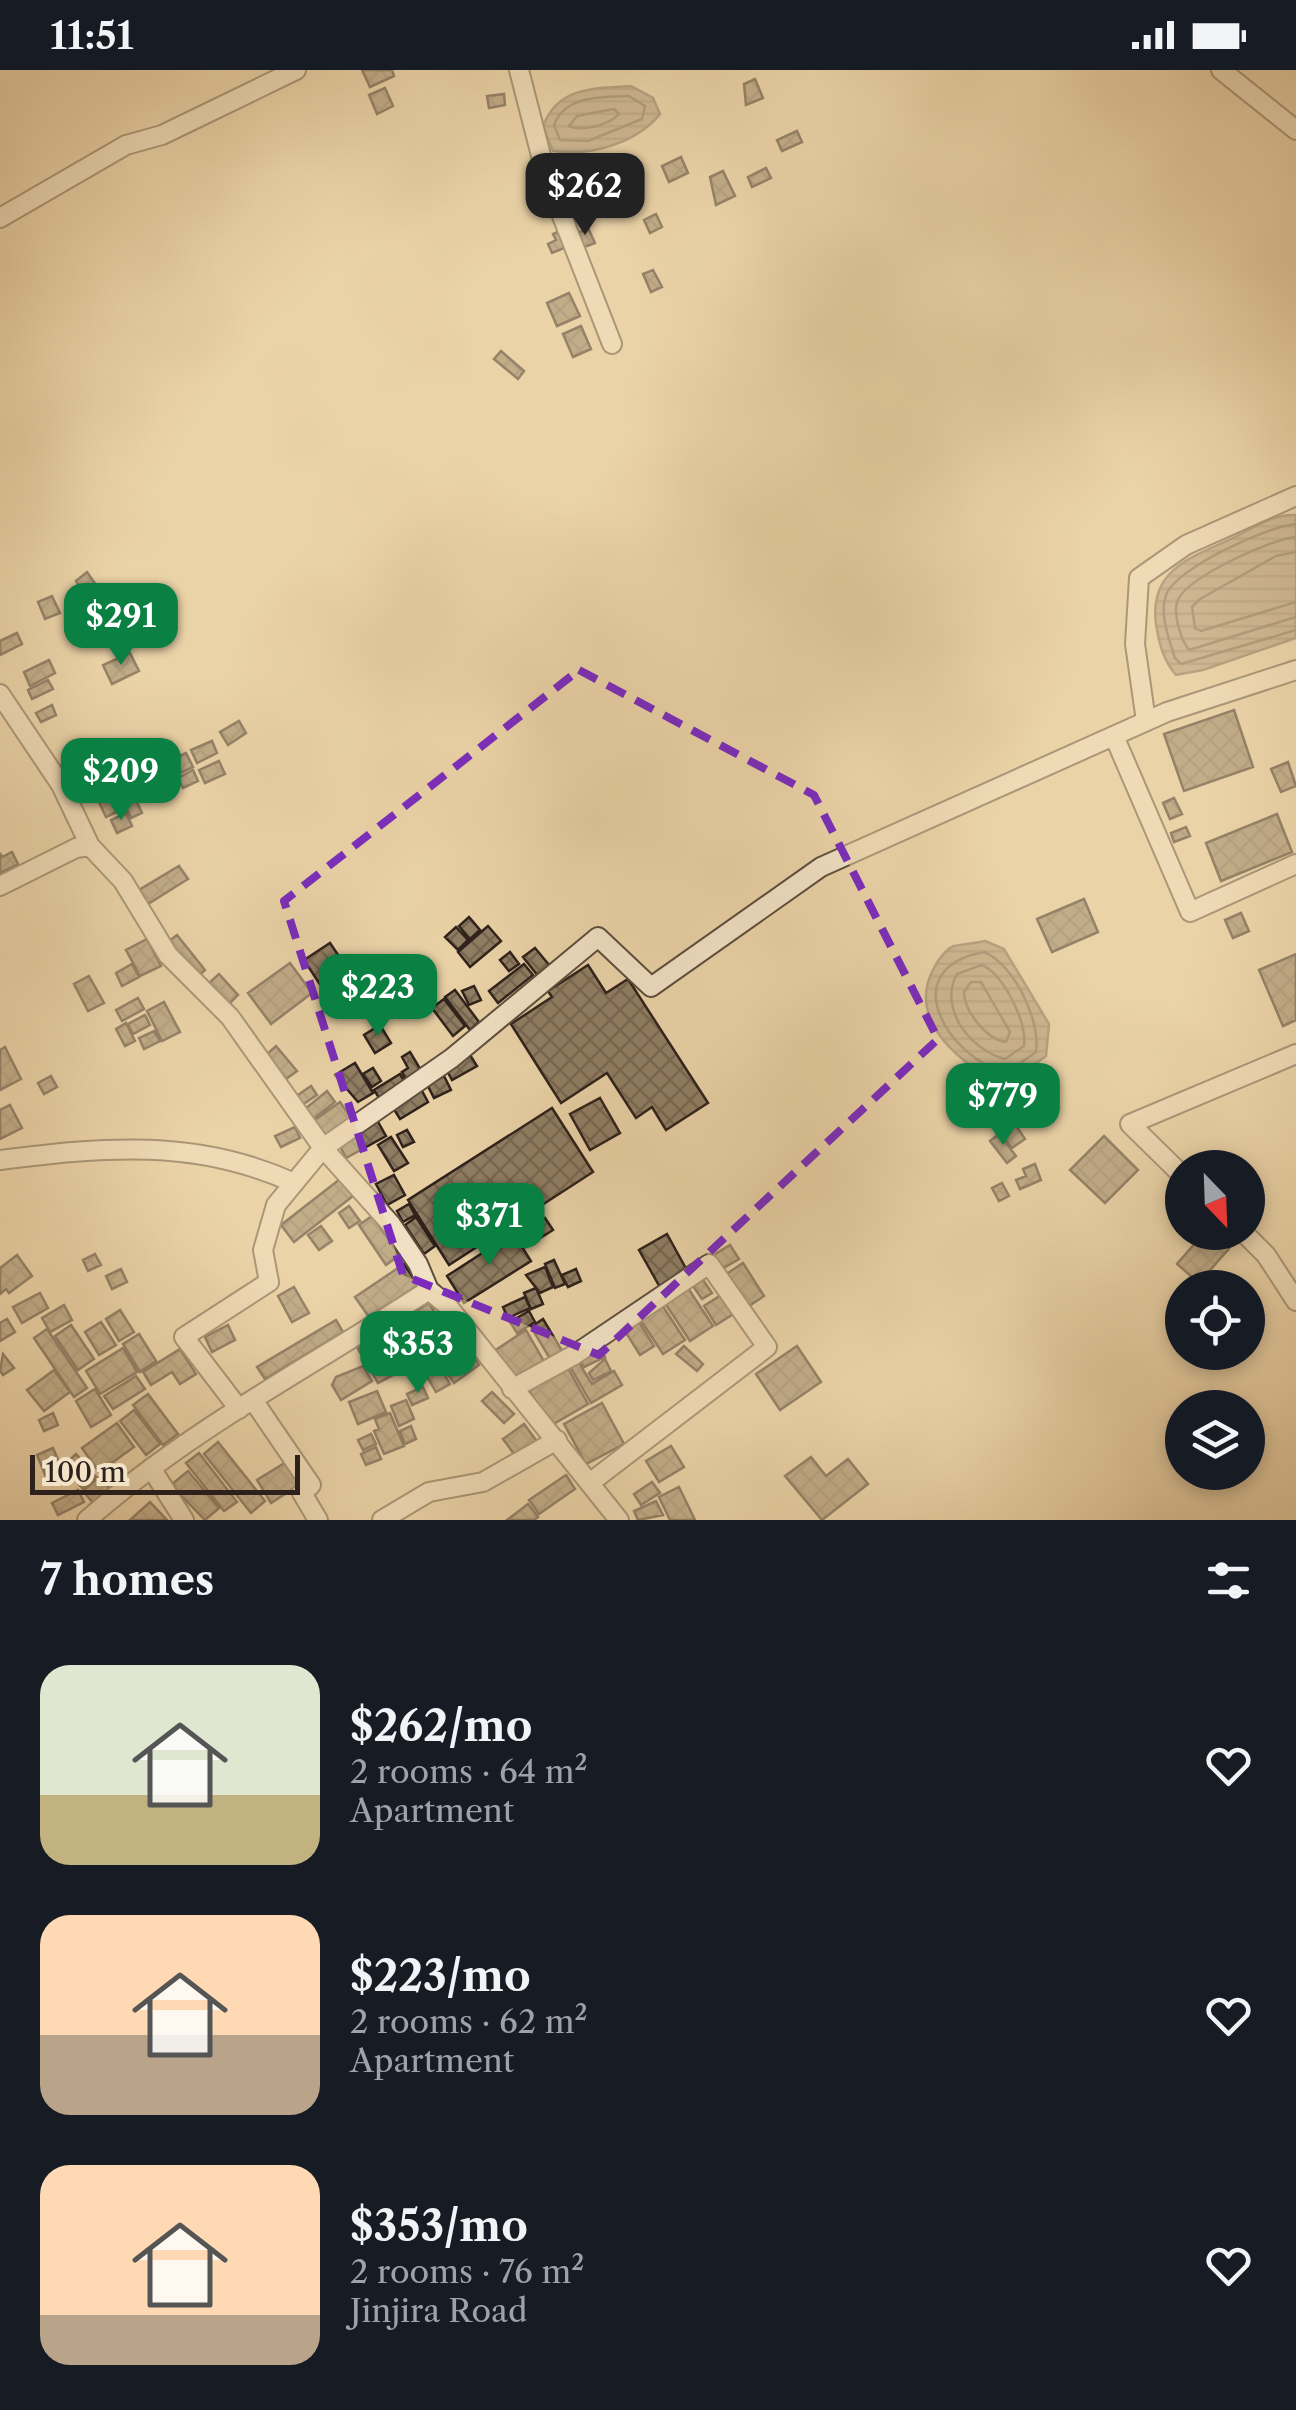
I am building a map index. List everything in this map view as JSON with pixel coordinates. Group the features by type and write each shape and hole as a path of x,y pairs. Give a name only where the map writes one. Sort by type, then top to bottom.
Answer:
{"street":[{"path":"0,218 126,145 162,135 296,70"},
{"path":"519,70 546,175 612,344"},
{"path":"1221,70 1296,130"},
{"path":"1146,721 1134,644 1139,578 1186,545 1296,496"},
{"path":"318,1520 302,1494 311,1486 246,1405 184,1337 269,1282 262,1250 276,1205 323,1148 466,1048 598,938 651,988 821,867 1146,721 1296,670"},
{"path":"0,694 61,785 90,846 122,881 168,955 230,1017 323,1148 391,1224 418,1264 429,1290 447,1305 619,1520"},
{"path":"1114,736 1190,912 1296,864"},
{"path":"0,886 76,848 90,846"},
{"path":"1165,1158 1130,1124 1296,1054"},
{"path":"0,1160 119,1149 190,1152 247,1161 294,1182"},
{"path":"1261,1250 1296,1301"},
{"path":"512,1389 574,1355 709,1264 767,1347 590,1482"},
{"path":"87,1520 152,1468 429,1290"},
{"path":"382,1520 430,1492 484,1482 557,1440"},
{"path":"152,1468 184,1520"}],"highlighted area":[{"path":"579,670 814,795 938,1039 599,1355 403,1275 284,901"}],"water":[{"path":"631,86 653,98 660,114 650,124 626,140 597,150 553,151 543,127 557,104 578,92"},
{"path":"1296,515 1296,638 1203,670 1176,675 1162,651 1156,624 1155,606 1166,579 1201,553 1270,520"},
{"path":"985,941 1004,949 1049,1024 1046,1056 1006,1085 956,1054 932,1023 927,1006 927,987 942,955 954,946"}],"building":[{"path":"362,70 392,70 394,76 370,87"},
{"path":"755,79 763,98 746,105 744,84"},
{"path":"385,88 393,106 377,114 369,95"},
{"path":"504,94 505,105 489,108 487,96"},
{"path":"797,131 802,142 782,151 777,140"},
{"path":"681,157 688,173 669,182 662,166"},
{"path":"766,168 771,178 752,187 748,177"},
{"path":"723,171 735,196 716,205 710,177"},
{"path":"656,214 662,227 650,233 644,220"},
{"path":"566,228 574,244 552,253 548,244 556,240 553,234"},
{"path":"588,228 595,243 582,248 576,234"},
{"path":"653,270 662,287 651,292 643,274"},
{"path":"569,293 580,316 557,326 547,303"},
{"path":"581,326 591,349 573,357 563,334"},
{"path":"501,351 524,371 518,379 494,359"},
{"path":"87,572 105,598 94,607 76,581"},
{"path":"52,596 60,613 45,619 38,602"},
{"path":"17,633 22,644 0,655 0,641"},
{"path":"130,653 139,671 112,684 103,665"},
{"path":"49,660 55,673 30,686 24,672"},
{"path":"48,680 53,689 32,699 28,690"},
{"path":"52,705 56,715 41,722 36,713"},
{"path":"1234,710 1253,767 1184,791 1164,734"},
{"path":"239,721 246,733 228,745 220,732"},
{"path":"212,741 217,753 197,763 191,750"},
{"path":"186,753 193,767 174,776 167,762"},
{"path":"124,758 129,769 110,778 105,767"},
{"path":"219,761 225,774 205,783 199,770"},
{"path":"1288,762 1296,786 1281,792 1271,769"},
{"path":"193,770 198,781 183,788 178,778"},
{"path":"99,774 105,786 84,796 78,783"},
{"path":"113,793 121,810 106,817 98,800"},
{"path":"1174,798 1182,814 1170,819 1163,803"},
{"path":"136,800 142,813 131,818 125,805"},
{"path":"126,813 132,826 117,833 111,820"},
{"path":"1277,814 1292,852 1221,881 1206,843"},
{"path":"1186,827 1190,836 1174,842 1171,833"},
{"path":"12,852 18,864 0,873 0,853 2,857"},
{"path":"179,866 188,879 148,904 139,890"},
{"path":"1084,899 1098,932 1052,952 1037,919"},
{"path":"1241,913 1249,931 1233,938 1225,920"},
{"path":"469,917 480,930 470,939 459,926"},
{"path":"488,926 501,941 470,967 458,952"},
{"path":"456,927 468,940 458,950 445,937"},
{"path":"177,935 205,970 197,977 168,942"},
{"path":"147,939 161,966 140,976 126,950"},
{"path":"330,943 347,968 321,986 304,960"},
{"path":"535,948 550,966 538,976 523,957"},
{"path":"510,952 519,964 509,971 500,960"},
{"path":"1296,954 1296,1020 1283,1026 1259,970"},
{"path":"429,962 434,973 418,980 414,970"},
{"path":"290,963 312,993 271,1024 248,993"},
{"path":"132,964 139,977 122,986 116,973"},
{"path":"524,964 533,975 498,1003 489,991"},
{"path":"588,965 606,993 628,979 708,1103 666,1130 652,1107 636,1118 607,1073 561,1103 511,1024 552,997 548,991"},
{"path":"219,974 238,995 228,1005 209,983"},
{"path":"89,976 104,1003 88,1011 74,984"},
{"path":"474,986 481,1000 469,1005 462,991"},
{"path":"455,990 479,1022 470,1030 445,997"},
{"path":"138,998 144,1009 122,1021 116,1010"},
{"path":"444,999 465,1026 453,1036 432,1008"},
{"path":"164,1002 180,1032 162,1041 147,1011"},
{"path":"145,1015 150,1025 133,1034 128,1024"},
{"path":"126,1023 135,1041 125,1046 116,1029"},
{"path":"380,1025 391,1043 375,1053 364,1035"},
{"path":"154,1031 160,1041 144,1049 139,1038"},
{"path":"276,1046 297,1071 286,1079 266,1055"},
{"path":"5,1047 21,1079 0,1090 0,1050"},
{"path":"410,1052 422,1072 407,1081 402,1072 408,1068 402,1057"},
{"path":"470,1055 477,1066 452,1080 446,1069"},
{"path":"355,1063 373,1093 358,1102 335,1075"},
{"path":"373,1068 381,1081 372,1087 363,1074"},
{"path":"400,1074 407,1086 381,1101 374,1090"},
{"path":"51,1076 57,1087 44,1094 38,1083"},
{"path":"444,1076 451,1090 434,1098 427,1084"},
{"path":"311,1086 317,1095 302,1105 295,1097"},
{"path":"421,1089 428,1102 400,1119 392,1106"},
{"path":"327,1091 335,1102 313,1119 305,1109"},
{"path":"600,1098 620,1133 590,1150 570,1114"},
{"path":"340,1102 354,1122 327,1141 312,1122"},
{"path":"998,1102 1012,1119 1000,1128 987,1111"},
{"path":"10,1105 22,1128 0,1139 0,1110"},
{"path":"552,1108 593,1172 449,1265 408,1200"},
{"path":"377,1120 386,1136 346,1158 338,1142"},
{"path":"1013,1121 1025,1139 1012,1148 999,1131"},
{"path":"295,1127 300,1138 281,1147 275,1136"},
{"path":"407,1130 414,1142 403,1147 397,1135"},
{"path":"999,1134 1016,1156 1007,1163 990,1141"},
{"path":"1104,1136 1138,1170 1105,1203 1070,1170"},
{"path":"391,1137 408,1163 394,1171 378,1145"},
{"path":"1035,1164 1041,1180 1020,1189 1016,1180 1026,1176 1023,1169"},
{"path":"394,1175 405,1195 387,1205 376,1184"},
{"path":"340,1179 353,1196 294,1242 281,1225"},
{"path":"1002,1183 1009,1196 999,1201 992,1188"},
{"path":"409,1204 415,1215 403,1222 397,1211"},
{"path":"349,1206 360,1221 349,1228 339,1213"},
{"path":"372,1216 400,1255 386,1265 359,1225"},
{"path":"416,1217 435,1246 424,1254 405,1225"},
{"path":"545,1218 553,1230 526,1247 518,1235"},
{"path":"321,1226 332,1241 319,1250 308,1235"},
{"path":"513,1233 531,1261 464,1303 447,1276"},
{"path":"667,1234 689,1274 661,1289 639,1250"},
{"path":"730,1245 739,1259 720,1270 712,1256"},
{"path":"1189,1250 1228,1250 1210,1270 1184,1270 1177,1264"},
{"path":"95,1254 101,1265 88,1271 83,1260"},
{"path":"17,1255 32,1276 9,1293 6,1289 0,1294 0,1268"},
{"path":"554,1260 565,1284 555,1288 545,1264"},
{"path":"743,1263 764,1296 743,1310 722,1277"},
{"path":"404,1264 418,1285 369,1317 355,1297"},
{"path":"545,1267 553,1287 540,1293 526,1275"},
{"path":"121,1269 127,1282 112,1289 106,1276"},
{"path":"576,1269 581,1281 568,1287 562,1275"},
{"path":"703,1280 712,1293 702,1299 693,1286"},
{"path":"684,1282 713,1326 690,1341 661,1297"},
{"path":"294,1287 309,1313 292,1322 278,1296"},
{"path":"536,1288 543,1304 531,1309 524,1293"},
{"path":"726,1292 738,1311 716,1325 704,1306"},
{"path":"40,1293 48,1308 22,1323 13,1307"},
{"path":"525,1297 530,1308 508,1318 503,1307"},
{"path":"660,1302 685,1340 663,1354 638,1316"},
{"path":"429,1303 441,1323 396,1351 384,1331"},
{"path":"64,1305 72,1320 50,1332 42,1318"},
{"path":"120,1310 134,1332 119,1341 106,1319"},
{"path":"529,1311 535,1322 517,1333 510,1322"},
{"path":"7,1319 15,1332 0,1341 0,1323"},
{"path":"543,1319 564,1354 552,1362 531,1327"},
{"path":"637,1319 654,1346 640,1355 623,1328"},
{"path":"336,1320 343,1332 265,1379 257,1367"},
{"path":"101,1322 116,1345 99,1355 85,1332"},
{"path":"451,1323 479,1365 454,1383 425,1341"},
{"path":"71,1325 94,1359 78,1370 55,1336"},
{"path":"228,1325 235,1340 212,1352 205,1337"},
{"path":"47,1329 87,1388 74,1397 34,1338"},
{"path":"526,1330 546,1365 514,1383 494,1351"},
{"path":"139,1334 156,1361 140,1372 123,1344"},
{"path":"374,1339 395,1374 378,1383 358,1349"},
{"path":"599,1345 605,1357 584,1367 578,1356"},
{"path":"684,1346 703,1364 697,1371 676,1354"},
{"path":"797,1346 821,1382 780,1410 756,1374"},
{"path":"123,1348 137,1372 100,1394 86,1371"},
{"path":"180,1349 196,1374 180,1384 172,1372 151,1385 143,1372"},
{"path":"419,1353 425,1366 412,1372 407,1359"},
{"path":"3,1354 14,1368 3,1375 0,1371"},
{"path":"576,1358 592,1384 614,1371 622,1385 591,1403 568,1363"},
{"path":"605,1359 611,1371 593,1380 589,1373"},
{"path":"565,1363 588,1404 550,1426 526,1385"},
{"path":"439,1365 450,1384 436,1392 425,1373"},
{"path":"363,1366 372,1381 341,1400 332,1385 336,1377"},
{"path":"54,1370 70,1392 44,1411 27,1390"},
{"path":"136,1376 145,1389 113,1409 104,1396"},
{"path":"423,1387 428,1398 412,1405 407,1394"},
{"path":"95,1389 111,1415 91,1427 76,1401"},
{"path":"377,1391 386,1412 358,1424 349,1402"},
{"path":"492,1392 514,1414 504,1423 482,1401"},
{"path":"148,1394 178,1434 163,1445 133,1405"},
{"path":"406,1400 414,1419 399,1426 391,1406"},
{"path":"602,1403 624,1444 586,1464 564,1424"},
{"path":"134,1410 160,1444 146,1455 120,1421"},
{"path":"53,1413 58,1425 44,1431 39,1420"},
{"path":"390,1413 404,1446 384,1454 374,1431 379,1429 375,1419"},
{"path":"117,1423 134,1447 99,1472 82,1448"},
{"path":"524,1424 538,1443 517,1458 503,1439"},
{"path":"411,1426 416,1439 405,1444 400,1431"},
{"path":"371,1434 376,1444 363,1450 358,1440"},
{"path":"218,1442 265,1501 251,1513 204,1454"},
{"path":"671,1446 684,1467 659,1482 646,1461"},
{"path":"376,1447 381,1459 366,1465 361,1454"},
{"path":"53,1448 65,1476 49,1484 37,1455"},
{"path":"199,1453 237,1502 224,1511 186,1463"},
{"path":"76,1454 96,1477 83,1489 63,1466"},
{"path":"811,1457 826,1476 848,1459 868,1484 822,1520 785,1476"},
{"path":"291,1459 305,1481 271,1503 257,1480"},
{"path":"188,1471 219,1508 205,1520 171,1485"},
{"path":"566,1475 575,1489 539,1514 529,1500"},
{"path":"99,1477 110,1489 93,1503 83,1491"},
{"path":"652,1482 660,1493 641,1505 634,1494"},
{"path":"679,1487 695,1520 670,1520 659,1497"},
{"path":"78,1490 84,1502 58,1515 52,1503"},
{"path":"656,1501 663,1515 638,1520 634,1511"},
{"path":"150,1502 167,1520 130,1520"},
{"path":"528,1504 538,1517 507,1520"}]}
